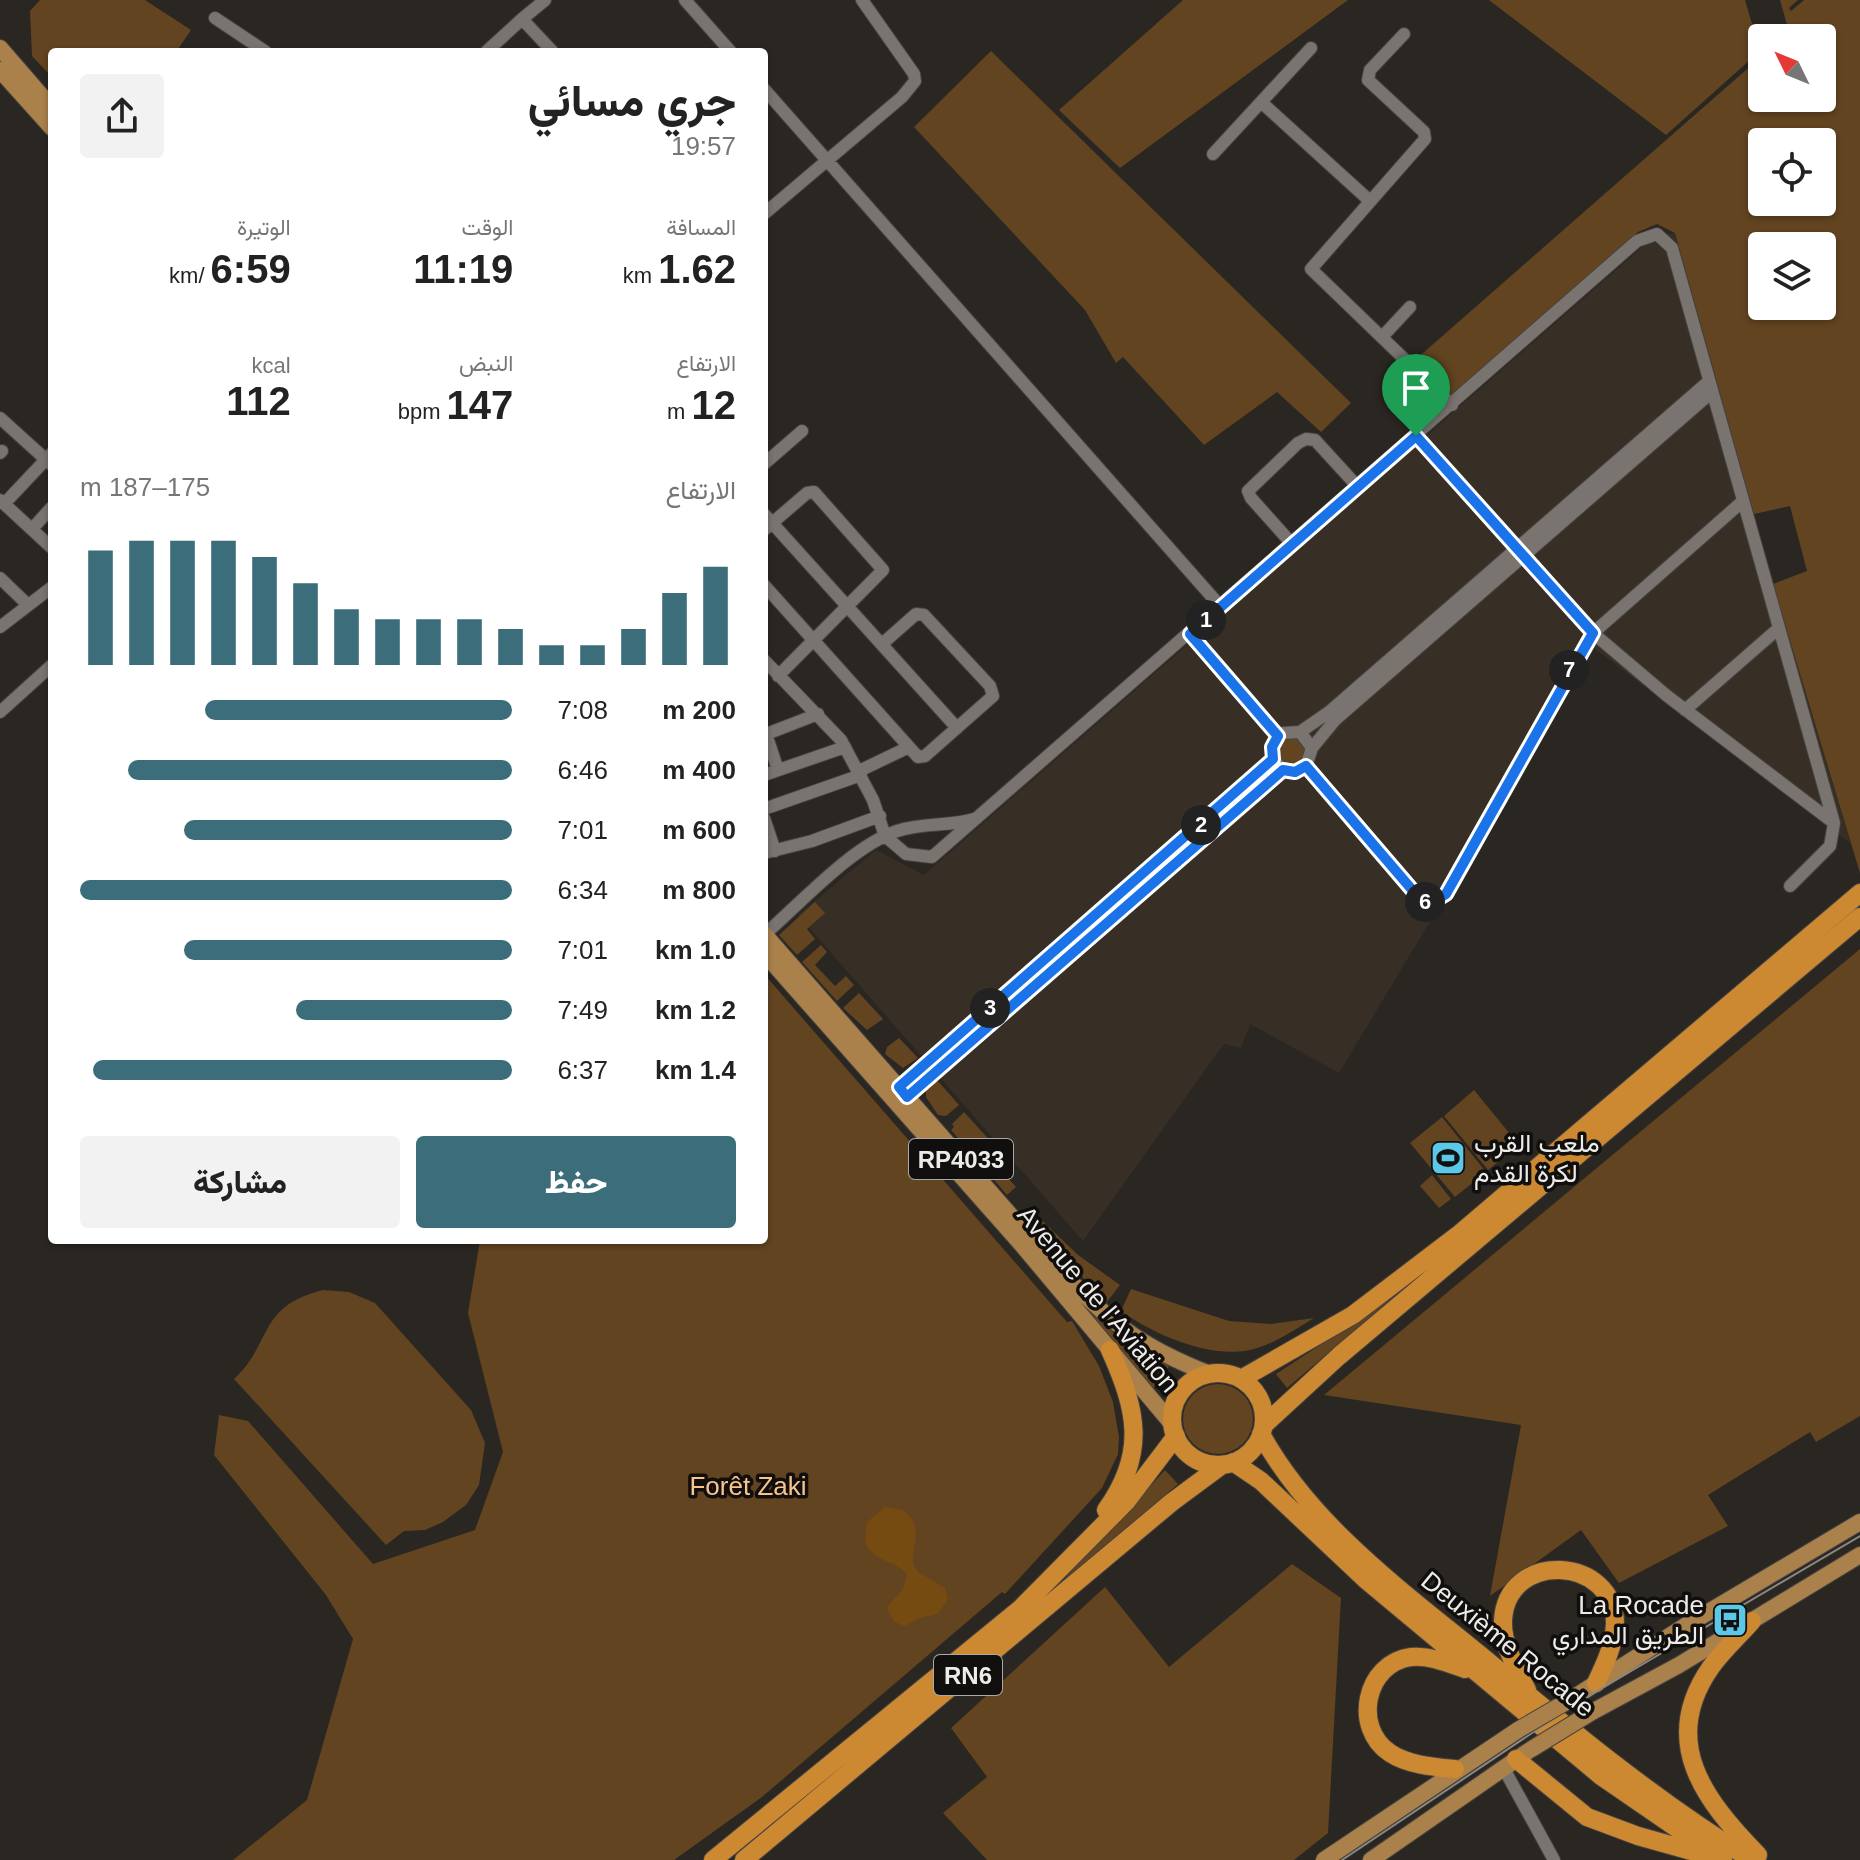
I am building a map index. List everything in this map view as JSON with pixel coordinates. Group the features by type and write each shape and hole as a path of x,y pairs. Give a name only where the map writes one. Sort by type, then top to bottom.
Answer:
{"highway":[{"path":"1210,1374 1241,1379 1326,1333 1458,1235 1860,893"},
{"name":"RN6","path":"744,1860 1172,1502 1227,1463 1250,1452 1262,1430 1330,1363 1860,917"},
{"path":"1069,1561 1117,1494 1132,1463 1135,1447 1131,1413 1110,1350"},
{"name":"RN6","path":"713,1860 1003,1624 1069,1561 1144,1482 1174,1431 1176,1402 1181,1392 1189,1384 1210,1374"},
{"path":"1241,1379 1259,1399 1262,1430"},
{"name":"Deuxième Rocade","path":"1262,1430 1279,1464 1326,1519 1397,1587 1529,1697 1677,1813 1752,1860"},
{"path":"1174,1431 1189,1455 1210,1464 1227,1463"},
{"name":"Deuxième Rocade","path":"1227,1463 1261,1481 1365,1579 1601,1776 1722,1860"},
{"path":"1529,1697 1506,1644 1503,1621 1509,1599 1517,1588 1533,1573 1544,1569 1565,1569 1589,1577 1611,1604 1612,1643 1596,1683"},
{"path":"1752,1621 1712,1665 1700,1685 1688,1731 1692,1766 1703,1789 1762,1860"},
{"path":"1455,1769 1403,1759 1381,1745 1367,1719 1369,1694 1389,1667 1409,1657 1432,1659 1483,1675"},
{"path":"1516,1759 1587,1817 1638,1836 1722,1860"}],"main road":[{"path":"0,48 48,103"},
{"path":"0,70 48,124"},
{"name":"Avenue de l'Aviation","path":"768,940 1174,1431"},
{"name":"Avenue de l'Aviation","path":"768,957 1054,1265 1110,1321 1159,1353 1210,1374"},
{"path":"1324,1860 1455,1769 1860,1522"},
{"path":"1371,1860 1516,1759 1860,1555"}],"street":[{"path":"490,48 545,0"},
{"path":"685,0 727,48"},
{"path":"768,211 902,97 915,79 862,0"},
{"path":"215,18 260,48"},
{"path":"522,19 549,48"},
{"path":"1404,34 1370,70 1368,80 1426,137 1311,269 1452,405"},
{"path":"1213,154 1311,48"},
{"path":"768,93 1221,607"},
{"path":"1261,102 1370,201"},
{"path":"768,665 818,714 845,747 880,816 885,836 906,854 932,857 1649,234 1663,236 1672,248 1834,823 1830,846 1790,886"},
{"path":"1382,337 1410,307"},
{"path":"1378,676 1300,732 1288,731 1278,736 1272,747 1273,759 1283,770 1295,772 1306,766 1312,748 1378,676 1711,386"},
{"path":"0,418 48,457"},
{"path":"768,461 802,431"},
{"path":"1416,436 1593,633 1685,710 1834,823"},
{"path":"1292,544 1248,491 1298,443 1306,439 1315,440 1358,487"},
{"path":"48,461 3,507 48,544"},
{"path":"768,521 810,492 837,516 883,570 778,676"},
{"path":"1306,766 1416,896 1429,902 1438,900 1446,894 1593,633 1743,501"},
{"path":"32,529 48,511"},
{"path":"768,523 957,728"},
{"path":"0,578 28,605"},
{"path":"768,589 918,757 923,757 994,693 963,655 919,613 882,644"},
{"path":"0,627 48,590"},
{"path":"1685,710 1779,628"},
{"path":"1190,634 1278,736"},
{"path":"0,712 48,669"},
{"path":"768,734 818,714"},
{"path":"1300,732 1312,748"},
{"path":"768,743 778,770"},
{"path":"768,774 845,747"},
{"path":"768,808 860,773 909,747"},
{"path":"898,1096 1273,759"},
{"path":"898,1096 1283,770"},
{"path":"770,852 880,816"},
{"path":"768,932 850,861 885,836 918,826 980,817"},
{"path":"1516,1759 1554,1860"}],"shaded area":[{"path":"1675,233 1773,584 1851,844 1594,648 1339,1073 1250,1024 1241,1048 1224,1044 1083,1241 798,915 876,850 924,875 1654,237"},
{"path":"885,1507 903,1510 910,1517 916,1529 913,1564 918,1572 945,1588 948,1600 937,1614 919,1618 905,1626 894,1622 887,1607 903,1589 907,1575 897,1566 879,1558 865,1542 867,1522"}],"green space":[{"path":"40,0 145,0 191,30 179,48 48,48 48,73 32,56 30,11"},
{"path":"1183,0 1348,0 1120,168 1059,110"},
{"path":"1489,0 1745,0 1752,24 1748,24 1748,62 1666,135"},
{"path":"1780,0 1798,0 1789,8 1791,11 1804,0 1860,0 1860,873 1773,584 1807,571 1790,506 1754,514 1675,233 1657,224 1638,232 1454,398 1415,360 1748,68 1748,112 1836,112 1836,24 1787,24"},
{"path":"991,51 1351,403 1321,432 1277,392 1204,445 1123,357 1116,363 1085,310 914,127"},
{"path":"1292,738 1302,742 1306,752 1302,762 1292,766 1282,762 1278,752 1282,742"},
{"path":"815,902 825,913 807,929 815,939 797,955 779,935"},
{"path":"821,945 827,952 815,965 835,986 846,976 854,985 837,1001 802,962"},
{"path":"1860,949 1860,1416 1816,1442 1810,1432 1708,1495 1728,1526 1619,1583 1581,1530 1490,1596 1521,1425 1324,1395"},
{"name":"Forêt Zaki","path":"768,979 1067,1322 1072,1321 1099,1366 1113,1402 1119,1437 1118,1454 1102,1488 1005,1594 1002,1592 762,1797 674,1860 233,1860 307,1800 353,1639 326,1595 214,1455 219,1415 248,1421 373,1564 475,1530 503,1452 468,1313 479,1244 768,1244"},
{"path":"859,993 883,1019 867,1030 843,1008"},
{"path":"899,1038 918,1058 903,1068 885,1054 887,1047"},
{"path":"937,1080 959,1105 946,1116 938,1115 926,1097 926,1090"},
{"name":"ملعب القرب لكرة القدم","path":"1474,1090 1519,1145 1488,1170 1444,1116"},
{"path":"964,1112 994,1145 986,1154 1016,1187 1007,1195 951,1130 954,1127 952,1124"},
{"name":"ملعب القرب لكرة القدم","path":"1442,1117 1486,1172 1455,1197 1410,1143"},
{"path":"1432,1175 1451,1199 1439,1208 1420,1186"},
{"path":"1028,1207 1078,1255 1120,1285 1106,1303 1023,1212"},
{"path":"1131,1289 1229,1321 1271,1324 1314,1318 1257,1348 1223,1352 1168,1337 1121,1311"},
{"path":"323,1290 349,1292 375,1303 471,1410 485,1443 479,1485 466,1505 443,1522 425,1530 404,1531 386,1545 234,1379 255,1352 276,1316 302,1297"},
{"path":"1071,1290 1118,1337 1170,1365 1152,1390"},
{"path":"1395,1296 1287,1388 1276,1374"},
{"path":"1218,1384 1243,1394 1253,1419 1243,1444 1218,1454 1193,1444 1183,1419 1193,1394"},
{"path":"1165,1470 1178,1484 1067,1578 1066,1577"},
{"path":"1292,1564 1341,1598 1328,1833 1294,1860 987,1860 943,1813 987,1777 951,1728 1105,1587 1169,1667"}],"tram line":[{"path":"1342,1860 1577,1703 1860,1536"}],"place":[{"name":"ملعب القرب لكرة القدم","path":"1448,1158"},
{"name":"La Rocade الطريق المداري","path":"1730,1620"}],"route":[{"path":"1416,436 1593,633 1577,655 1446,894 1433,902 1416,896 1306,766 1295,772 1283,770 907,1097 899,1087 1273,759 1272,747 1278,736 1190,634 1416,436"}]}
